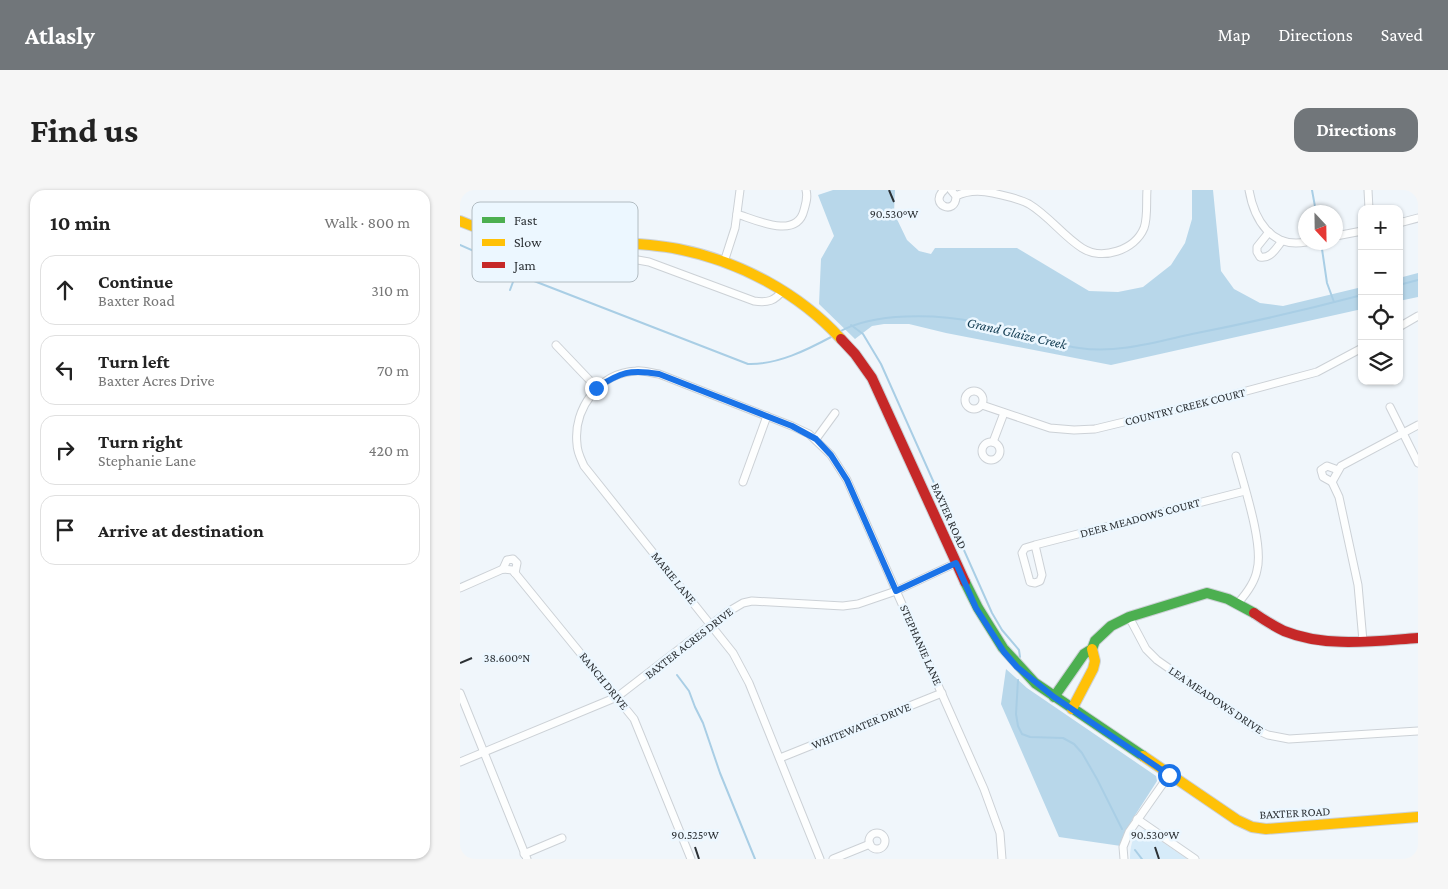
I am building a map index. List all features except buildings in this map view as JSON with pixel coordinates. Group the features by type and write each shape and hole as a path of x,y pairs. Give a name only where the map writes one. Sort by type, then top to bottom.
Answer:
{"main road":[{"name":"BAXTER ROAD","path":"460,221 472,225"},
{"name":"BAXTER ROAD","path":"638,246 678,249 724,262 783,290 824,323 848,346 872,378 976,608 1004,652 1017,667 1054,697 1237,820 1252,827 1266,829 1418,817"},
{"path":"1072,709 1093,668 1095,661 1092,649 1095,640 1103,632 1128,617 1207,593 1216,594 1238,603 1274,626 1316,639 1363,641 1418,638"},
{"path":"1054,697 1084,654 1092,649"}],"street":[{"path":"724,262 738,214 740,190"},
{"path":"738,214 772,225 784,227 794,224 803,214 806,190"},
{"path":"944,190 939,197 940,202 944,206 950,207 955,204 954,193 969,190 983,190 1009,196 1028,204 1041,213 1083,249 1100,254 1128,247 1144,228 1147,190"},
{"path":"1249,190 1256,215 1262,226 1282,241 1298,243"},
{"path":"1368,190 1369,205"},
{"path":"1403,221 1418,218"},
{"path":"1269,232 1257,248 1260,256 1265,258 1282,241"},
{"path":"1343,235 1358,232"},
{"path":"638,259 754,301 773,301 783,290"},
{"path":"1403,325 1418,316"},
{"path":"556,345 596,388"},
{"name":"COUNTRY CREEK COURT","path":"982,405 1050,428 1083,430 1107,427 1317,372 1358,350"},
{"name":"STEPHANIE LANE","path":"596,388 620,375 636,371 659,374 792,426 816,439 831,455 847,480 984,789 997,825 1002,846 1002,859"},
{"name":"MARIE LANE","path":"596,388 584,404 578,423 576,443 584,466 734,653 749,682 820,859"},
{"path":"1390,407 1418,463"},
{"path":"816,439 835,413"},
{"path":"993,442 1004,413"},
{"path":"743,482 767,416"},
{"path":"1363,641 1358,585 1335,476 1347,462 1418,426"},
{"path":"1236,456 1259,548 1259,560 1255,578 1238,603"},
{"name":"DEER MEADOWS COURT","path":"1035,545 1245,490"},
{"path":"1035,545 1042,576 1040,581 1035,583 1029,580 1022,553 1025,548 1035,545"},
{"path":"460,588 503,568 507,560 513,559 517,563 516,573"},
{"name":"BAXTER ACRES DRIVE","path":"460,762 617,697 711,624 734,607 743,603 752,601 843,606 865,602 896,591 956,563"},
{"name":"RANCH DRIVE","path":"503,568 516,573 634,719 691,859"},
{"name":"LEA MEADOWS DRIVE","path":"1128,617 1146,649 1157,660 1259,731 1268,735 1288,739 1418,731"},
{"path":"460,693 525,856 562,838"},
{"name":"WHITEWATER DRIVE","path":"780,758 942,693"},
{"path":"1124,859 1123,846 1129,832 1169,775"},
{"path":"1137,819 1195,859"},
{"path":"833,859 870,844"}],"shaded area":[{"path":"833,190 895,190 894,213 907,240 919,251 931,254 935,248 1017,248 1089,291 1118,292 1143,287 1171,265 1185,243 1192,219 1192,190 1213,190 1221,271 1234,289 1260,303 1283,306 1358,288 1358,310 1111,365 909,324 872,326 855,339 819,304 821,259 834,236 818,195"},
{"path":"1418,273 1418,297 1403,300 1403,277"},
{"path":"1006,669 1027,688 1156,776 1157,781 1132,820 1121,846 1059,837 1001,704"},
{"path":"1145,830 1187,859 1130,859 1131,845 1137,833"}],"waterway":[{"path":"1312,190 1315,205"},
{"name":"Grand Glaize Creek","path":"460,245 472,250"},
{"path":"1322,250 1327,283 1334,302"},
{"name":"Grand Glaize Creek","path":"1403,284 1418,280"},
{"path":"510,290 513,282"},
{"name":"Grand Glaize Creek","path":"537,282 748,364 759,364 781,359 833,336"},
{"name":"Grand Glaize Creek","path":"839,332 853,325 887,318 906,316 943,317 989,325 1066,346 1093,349 1122,348 1150,344 1358,296"},
{"path":"851,325 863,334 881,364 992,613 1002,630 1019,650 1020,657"},
{"path":"677,675 689,691 703,723 720,773 755,859"},
{"path":"1018,680 1016,714 1018,726 1022,734 1030,737 1063,738 1074,744 1082,753 1097,779 1122,829"},
{"path":"1135,850 1142,859"}],"traffic: fast":[{"path":"965,582 978,608 1003,648 1035,683 1143,756"},
{"path":"1054,697 1084,654 1092,649 1095,641 1111,626 1129,617 1207,593 1228,599 1254,613"}],"traffic: slow":[{"path":"460,221 472,226"},
{"path":"638,245 678,249 701,254 767,281 806,307 841,339"},
{"path":"1072,709 1093,669 1095,661 1092,649"},
{"path":"1143,756 1237,820 1252,827 1266,829 1418,817"}],"traffic: jam":[{"path":"841,339 855,354 872,378 965,582"},
{"path":"1254,613 1284,631 1316,640 1367,642 1418,638"}],"route":[{"path":"596,388 610,379 628,372 643,371 659,374 809,434 831,455 847,480 896,591 956,563 976,608 1004,652 1017,667 1054,697 1169,775"}]}
